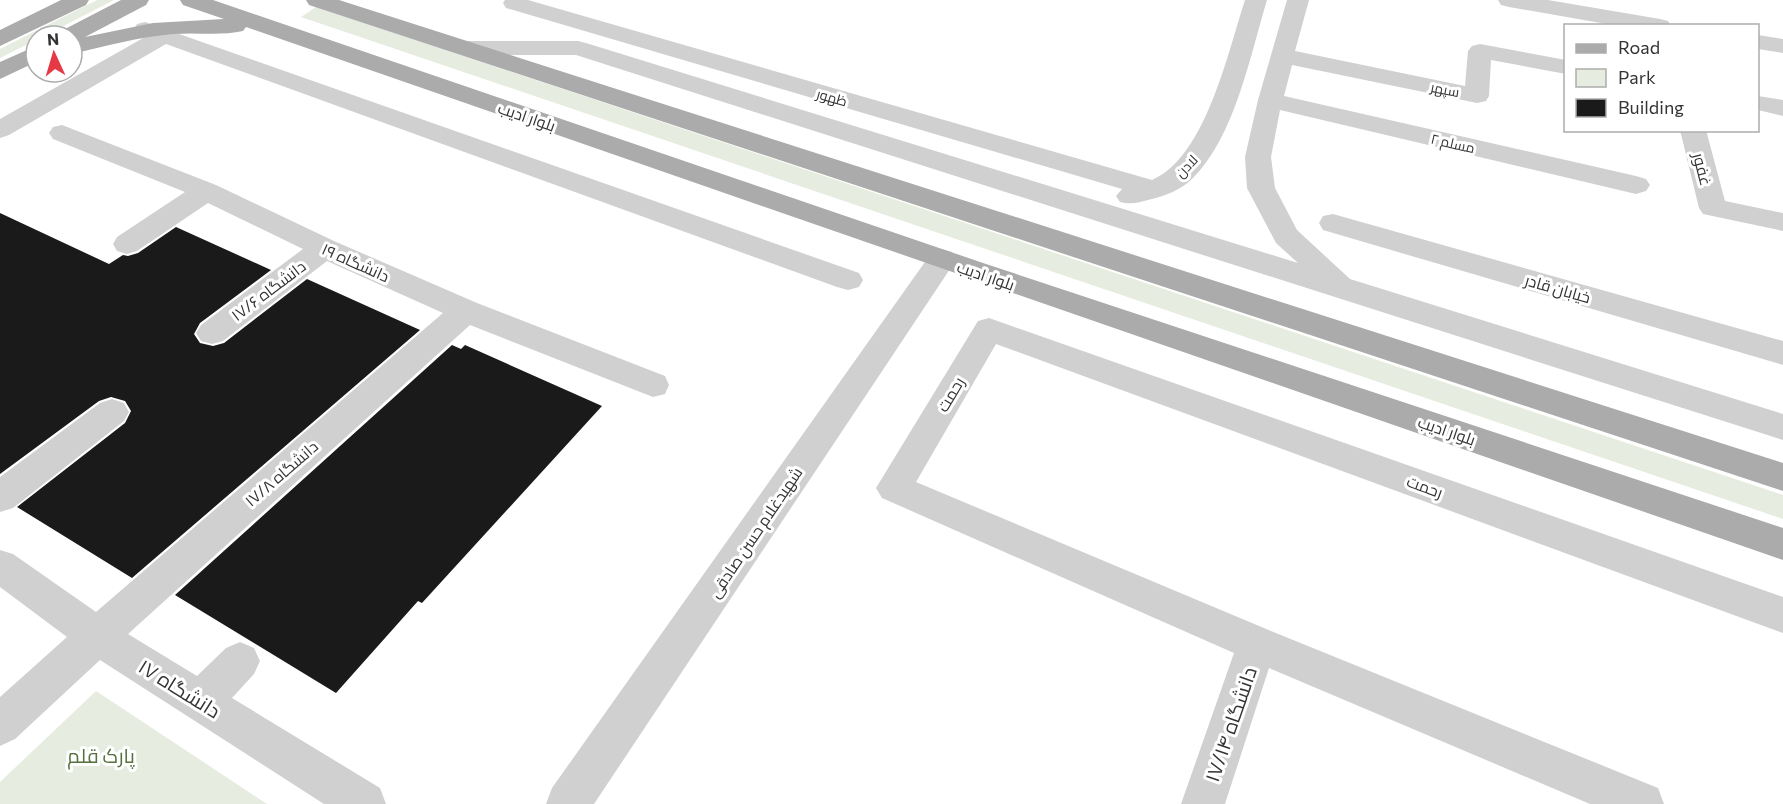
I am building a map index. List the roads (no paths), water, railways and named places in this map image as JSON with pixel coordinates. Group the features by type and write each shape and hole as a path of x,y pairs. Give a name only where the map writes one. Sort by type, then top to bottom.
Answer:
{"main road":[{"path":"0,39 36,0"},
{"path":"0,39 78,0"},
{"path":"84,28 138,0"},
{"name":"بلوار ادیب","path":"191,0 942,259 1783,544"},
{"path":"84,45 196,24 270,27 317,0 1783,477"},
{"path":"0,72 24,60"}],"street":[{"name":"لادن","path":"1050,197 1126,197 1168,184 1195,160 1214,124 1256,0"},
{"path":"1298,0 1270,100 1258,157 1261,188 1286,236 1345,290"},
{"path":"1509,0 1666,20"},
{"name":"ظهور","path":"516,2 1151,189"},
{"path":"0,130 154,33 848,280"},
{"path":"1759,42 1783,46"},
{"path":"466,48 578,48 1783,427"},
{"name":"سپهر","path":"1283,56 1477,96 1480,51 1564,67"},
{"name":"مسلم ۲","path":"1270,100 1636,185"},
{"path":"1759,103 1783,108"},
{"name":"غفور","path":"1694,132 1713,208 1783,222"},
{"name":"دانشگاه ۱۹","path":"62,133 206,191 324,248 466,310 652,385"},
{"path":"127,244 206,191"},
{"name":"خیابان قادر","path":"1333,223 1783,353"},
{"name":"دانشگاه ۱۷/۶","path":"212,333 324,248"},
{"name":"شهیدغلام حسن صادقی","path":"568,804 942,259"},
{"name":"دانشگاه ۱۷/۸","path":"0,725 97,636 466,310"},
{"name":"رحمت","path":"1642,804 1257,644 894,488 989,329 1783,615"},
{"path":"0,497 112,412"},
{"name":"دانشگاه ۱۷","path":"0,566 97,636 364,804"},
{"name":"دانشگاه ۱۷/۱۴","path":"1203,804 1257,644"},
{"path":"201,701 240,661"}],"park label":[{"name":"پارک قلم","path":"101,755"}]}
